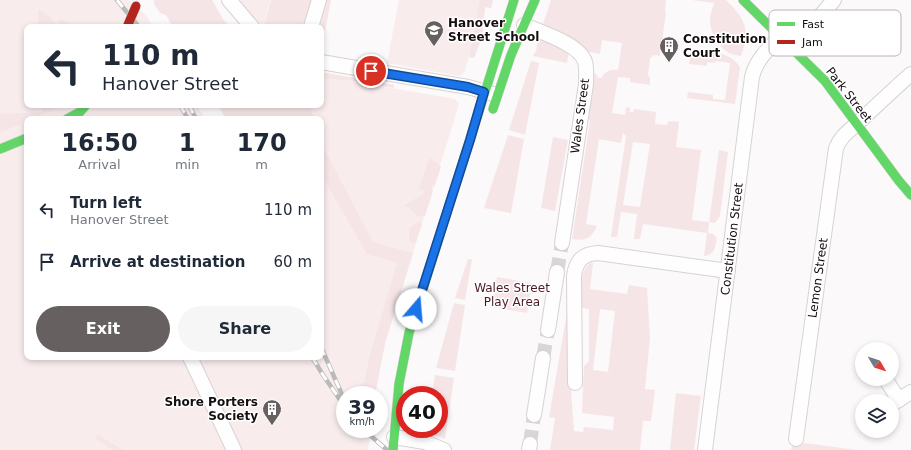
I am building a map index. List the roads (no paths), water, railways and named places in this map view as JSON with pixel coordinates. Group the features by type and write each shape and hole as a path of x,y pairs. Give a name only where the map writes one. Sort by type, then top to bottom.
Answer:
{"street":[{"path":"228,0 249,24"},
{"path":"312,24 319,0"},
{"path":"490,118 491,94 514,0"},
{"path":"444,450 426,442 400,440 399,384 409,333 470,140 511,55 535,0"},
{"name":"Park Street","path":"742,0 769,26"},
{"path":"825,10 834,0"},
{"path":"128,24 137,3"},
{"name":"Wales Street","path":"524,24 572,47 580,54 585,62 586,84 562,243"},
{"name":"Constitution Street","path":"705,450 753,73 758,61 769,49"},
{"name":"Park Street","path":"799,56 825,82 898,181 911,195"},
{"path":"324,63 468,87 491,94"},
{"name":"Lemon Street","path":"796,439 836,148 844,134 857,124 911,74"},
{"path":"74,116 83,108"},
{"path":"0,149 24,139"},
{"path":"575,383 574,276 575,268 580,258 598,253 728,271"},
{"path":"548,330 557,272"},
{"path":"534,415 543,358"},
{"path":"191,360 234,450"},
{"path":"899,400 911,392"}],"tunnel":[{"path":"557,272 562,243"},
{"path":"543,358 548,330"},
{"path":"530,444 534,415"}],"railway":[{"path":"117,0 137,24"},
{"path":"182,108 186,116"},
{"path":"190,108 194,116"},
{"path":"324,354 338,386"},
{"path":"314,360 336,394"},
{"path":"373,438 387,450"}],"place":[{"name":"Hanover Street School","path":"434,47"},
{"name":"Constitution Court","path":"669,63"},
{"name":"Shore Porters Society","path":"272,426"}],"park label":[{"name":"Wales Street Play Area","path":"512,295"}]}
